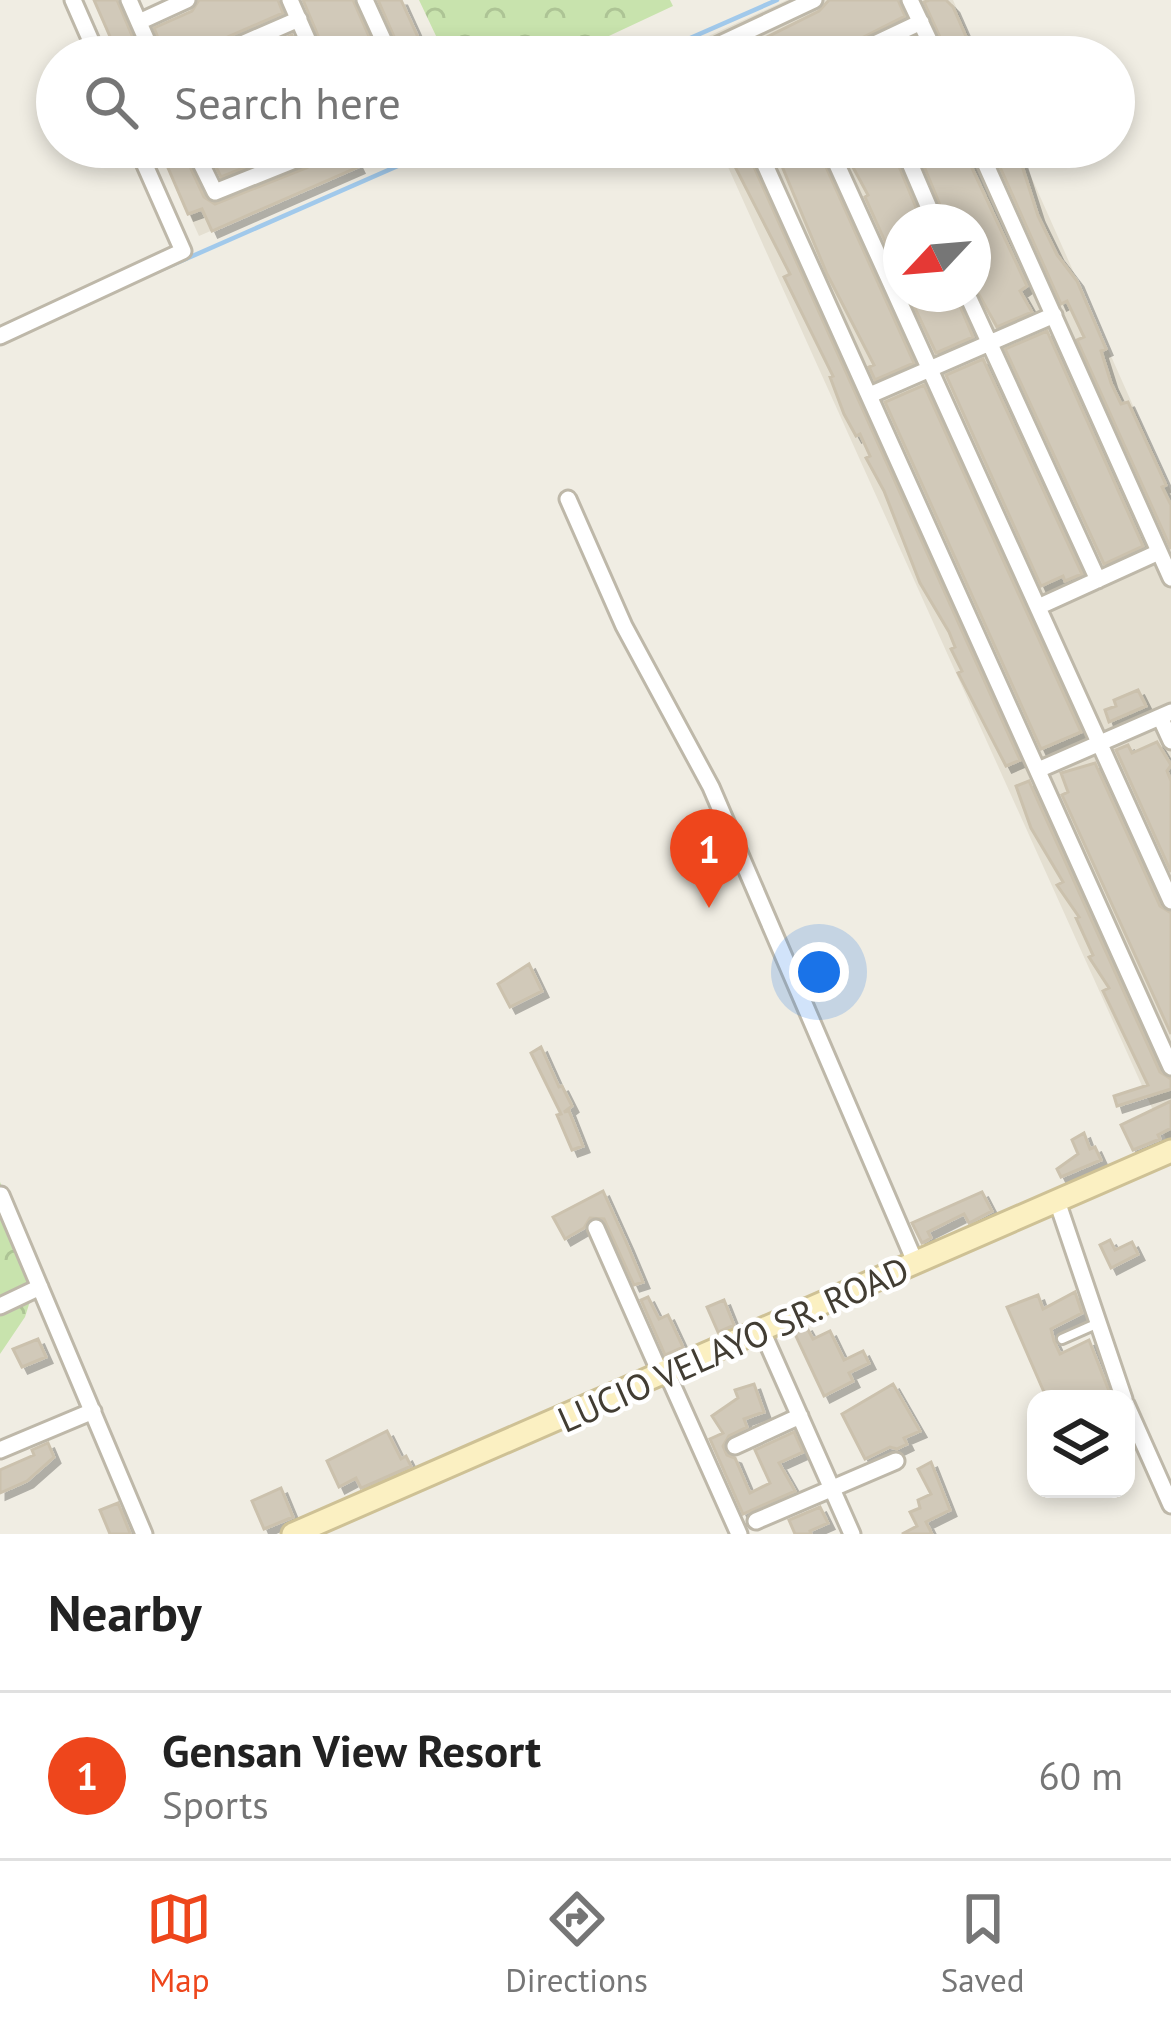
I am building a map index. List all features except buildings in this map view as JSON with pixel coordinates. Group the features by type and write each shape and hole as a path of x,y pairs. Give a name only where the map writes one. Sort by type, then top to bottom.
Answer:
{"main road":[{"name":"LUCIO VELAYO SR. ROAD","path":"293,1534 764,1335 1171,1151"}],"street":[{"path":"73,0 89,36"},
{"path":"129,0 145,36"},
{"path":"139,22 187,0"},
{"path":"290,0 306,36"},
{"path":"365,0 382,36"},
{"path":"737,36 814,0"},
{"path":"910,0 927,36"},
{"path":"260,36 299,19"},
{"path":"894,36 921,22"},
{"path":"0,336 183,251 146,168"},
{"path":"203,168 215,192 275,168"},
{"path":"767,168 1170,1062"},
{"path":"840,168 1171,901"},
{"path":"912,168 927,204"},
{"path":"988,168 1171,578"},
{"path":"975,312 1098,580"},
{"path":"870,395 1054,315"},
{"path":"568,499 624,626 711,787 916,1264"},
{"path":"1038,607 1160,552"},
{"path":"1038,770 1166,715 1171,742"},
{"path":"1,1196 144,1534"},
{"path":"1057,1202 1121,1390"},
{"path":"596,1228 739,1534"},
{"path":"0,1306 40,1287"},
{"path":"764,1335 852,1534"},
{"path":"0,1450 93,1411"},
{"path":"735,1446 800,1416"},
{"path":"1135,1424 1171,1505"},
{"path":"756,1521 896,1462"}],"lane":[{"path":"1062,1339 1097,1323"}],"shaded area":[{"path":"787,0 953,0 969,36 709,36"},
{"path":"168,168 355,168 199,236"},
{"path":"728,168 1027,168 1171,491 1171,1137 1166,1139"}],"green space":[{"path":"419,0 670,0 673,6 609,36 436,36"},
{"path":"0,1182 38,1276 25,1317 0,1354"}],"waterway":[{"path":"695,36 777,0"},
{"path":"131,283 393,168"}],"place":[{"name":"Gensan View Resort","path":"709,908"}]}
